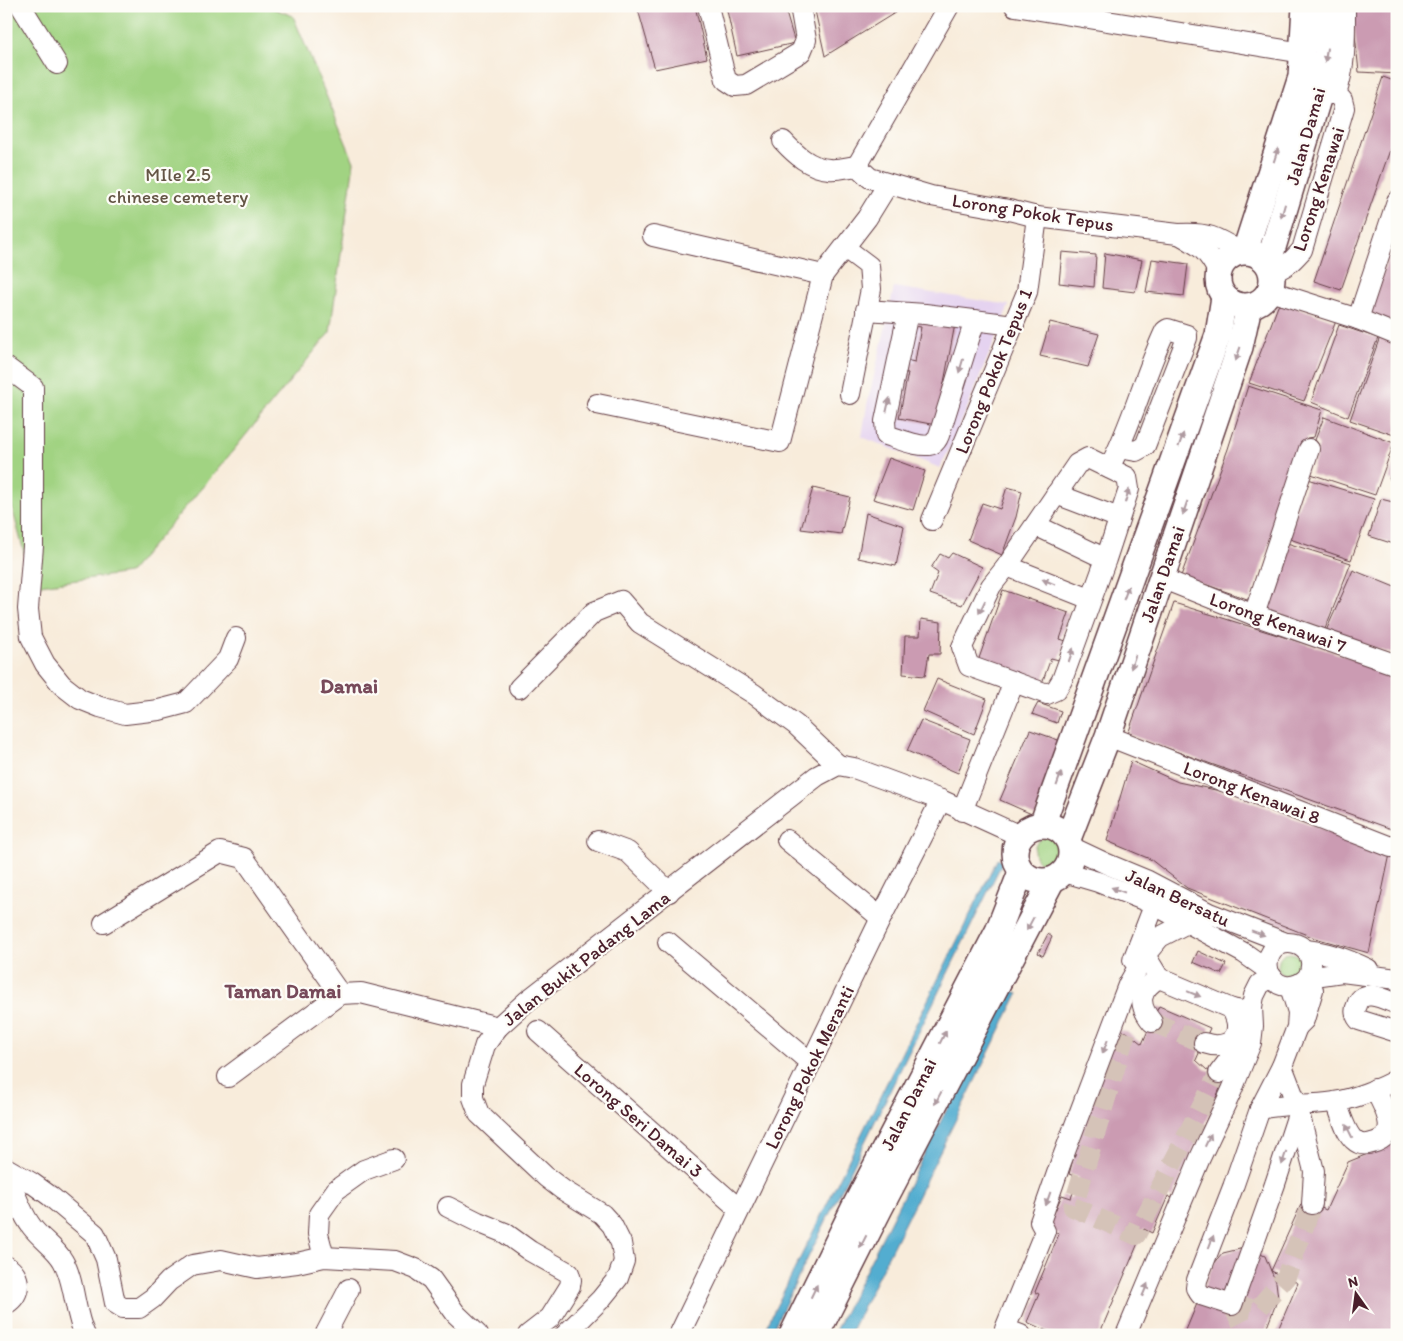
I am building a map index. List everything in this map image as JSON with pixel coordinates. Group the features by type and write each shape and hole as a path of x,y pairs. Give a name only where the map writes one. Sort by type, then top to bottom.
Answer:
{"main road":[{"name":"Jalan Damai","path":"1242,252 1301,77 1306,6"},
{"name":"Jalan Damai","path":"1270,276 1327,96 1328,6"},
{"path":"1242,252 1258,255 1270,276 1261,301 1249,306 1235,305 1224,297 1217,286 1218,272 1222,262 1230,256 1242,252"},
{"name":"Jalan Damai","path":"1031,830 1218,335 1224,297"},
{"name":"Jalan Damai","path":"1070,843 1240,347 1249,306"},
{"path":"1057,828 1070,843 1072,856 1069,865 1058,876 1035,881 1021,872 1014,854 1016,844 1031,830 1057,828"},
{"name":"Jalan Damai","path":"792,1335 854,1208 998,931 1021,872"},
{"name":"Jalan Damai","path":"816,1335 880,1208 1058,876"}],"street":[{"path":"21,6 58,64"},
{"path":"708,6 726,80 734,86 746,85 800,52 806,40 800,6"},
{"path":"783,141 799,158 819,167 829,170 857,166 950,6"},
{"path":"1015,6 1303,53"},
{"path":"1327,96 1341,77 1345,38 1345,6"},
{"name":"Lorong Pokok Tepus","path":"857,166 870,178 930,196 1001,208 1037,217 1178,234 1196,233 1216,237 1242,252"},
{"path":"597,404 780,442 823,275 867,218 888,184"},
{"path":"1358,319 1397,201"},
{"name":"Lorong Pokok Tepus 1","path":"932,520 1027,292 1037,217"},
{"name":"Lorong Pokok Tepus","path":"1178,234 1198,245 1211,257 1218,272"},
{"path":"653,236 823,275"},
{"path":"845,248 870,266 871,290 850,394"},
{"path":"1270,276 1358,319 1397,335"},
{"path":"866,310 1014,325"},
{"path":"908,313 885,421 885,430 886,435 916,444 932,445 936,441 975,320"},
{"path":"1109,468 1119,448 1151,361 1165,331 1168,329 1186,336 1188,338 1145,446 1136,451 1119,448"},
{"path":"6,367 33,387 34,546 28,609 31,637 45,664 62,685 80,699 125,714 159,710 186,703 228,659 236,638"},
{"path":"1254,614 1309,449"},
{"path":"1088,458 1109,468 1127,476 1129,489 1106,559 1062,680 1056,690 1047,694 969,666 962,647 991,586 1008,566 1077,464 1088,458"},
{"path":"1056,494 1119,518"},
{"path":"1035,524 1106,559"},
{"path":"1008,566 1090,599"},
{"name":"Lorong Kenawai 7","path":"1161,578 1254,614 1397,665"},
{"path":"519,688 594,612 621,602 640,623 754,694 796,725 838,764 854,768 941,800 962,811 1031,830"},
{"path":"962,811 1014,682"},
{"name":"Lorong Kenawai 8","path":"1108,736 1392,847 1397,845"},
{"name":"Jalan Bukit Padang Lama","path":"565,1335 618,1278 624,1261 621,1243 612,1224 602,1214 546,1177 479,1114 473,1098 473,1084 485,1045 498,1027 527,1001 817,776 838,764"},
{"name":"Lorong Pokok Meranti","path":"679,1335 881,918 941,800"},
{"path":"787,840 881,918"},
{"path":"598,842 628,852 669,892"},
{"name":"Jalan Bersatu","path":"1070,843 1208,913 1286,943"},
{"path":"104,923 220,852 244,858 340,994"},
{"name":"Jalan Bersatu","path":"1058,876 1098,882 1151,903 1244,953 1270,974"},
{"path":"1126,1032 1131,1008 1128,985 1132,965 1152,910 1151,903"},
{"path":"1021,1335 1005,1329 1045,1231 1040,1222 1128,985 1145,955 1160,937 1187,923"},
{"path":"668,942 811,1063"},
{"path":"1286,943 1300,945 1306,950 1312,963 1308,977 1303,982 1290,987 1276,982 1270,974 1268,963 1273,950 1286,943"},
{"path":"1306,950 1338,956 1389,977"},
{"path":"1126,1335 1200,1158 1235,1083 1251,1043 1253,1030 1242,1008 1159,978 1145,955"},
{"path":"1308,977 1342,972 1389,977"},
{"path":"1204,1043 1213,1046 1223,1046 1231,1040 1236,1033 1242,1008 1254,996 1260,984 1270,974"},
{"path":"1297,1027 1304,1020 1313,990 1308,977"},
{"path":"1152,1022 1142,1006 1143,993 1148,984 1159,978"},
{"path":"1290,987 1298,1012 1297,1027 1282,1066 1260,1109 1233,1187 1197,1280 1196,1288 1201,1295 1232,1305 1275,1184 1298,1108"},
{"path":"228,1077 340,994 361,993 498,1027"},
{"path":"1397,1004 1372,995 1365,995 1358,1000 1355,1010 1356,1017 1360,1020 1397,1032"},
{"path":"1219,1073 1253,1030"},
{"name":"Lorong Seri Damai 3","path":"538,1031 739,1209"},
{"path":"1282,1066 1298,1108 1314,1170 1312,1204"},
{"path":"1260,1109 1277,1105 1298,1108 1336,1102 1375,1089 1397,1079"},
{"path":"1336,1102 1350,1136 1355,1142 1364,1144 1374,1143 1385,1136 1389,1130 1389,1121 1375,1089"},
{"path":"324,1257 318,1234 319,1214 336,1190 364,1170 394,1159"},
{"path":"6,1170 32,1182 95,1234 106,1259 115,1304 123,1308 139,1308 153,1298 168,1281 192,1265 221,1260 257,1268 297,1263 324,1257 395,1261 416,1268 431,1279 456,1314 478,1335"},
{"path":"6,1170 31,1227 64,1261 85,1335"},
{"path":"448,1207 478,1222 506,1232 530,1251 569,1273 570,1286 550,1318 528,1335"},
{"path":"6,1266 14,1272 18,1283 16,1294 6,1304"},
{"path":"325,1335 349,1289"}],"shaded area":[{"path":"894,287 1009,305 957,433 940,468 862,437 867,405"}],"green space":[{"name":"MIle 2.5 chinese cemetery","path":"6,6 267,6 293,16 354,162 330,332 218,469 129,573 33,586 6,485"},
{"path":"1048,837 1058,841 1062,851 1058,861 1048,865 1038,861 1034,851 1038,841"},
{"path":"1290,953 1298,957 1302,965 1298,973 1290,977 1282,973 1278,965 1282,957"}],"water":[{"path":"998,858 1003,861 770,1335 762,1335"},
{"path":"1008,988 1018,994 849,1335 833,1335"}],"building":[{"path":"637,6 695,6 707,58 655,69"},
{"path":"726,6 784,6 795,43 737,56"},
{"path":"814,6 906,6 825,56"},
{"path":"1352,6 1397,6 1397,74 1359,72"},
{"path":"1383,77 1397,82 1397,130 1341,290 1314,281"},
{"path":"1397,232 1397,324 1369,313"},
{"path":"1062,252 1096,255 1094,287 1059,283"},
{"path":"1105,253 1142,260 1135,292 1102,288"},
{"path":"1152,259 1188,264 1184,296 1146,292"},
{"path":"1284,303 1336,321 1304,401 1249,383 1278,306"},
{"path":"911,316 955,324 936,425 899,418 908,373 903,372 905,360 915,362 921,327 909,325"},
{"path":"1050,322 1099,334 1088,367 1040,356"},
{"path":"1339,325 1378,338 1348,417 1311,402"},
{"path":"1380,337 1397,343 1397,429 1394,435 1350,420"},
{"path":"1248,386 1322,410 1314,437 1307,438 1293,473 1250,600 1181,576 1228,449"},
{"path":"1324,417 1394,443 1375,495 1311,474 1319,445 1315,440"},
{"path":"1397,457 1397,482 1389,479"},
{"path":"889,458 925,471 913,510 873,499"},
{"path":"1308,479 1374,499 1351,560 1287,538"},
{"path":"1007,487 1022,491 1016,517 1002,555 968,540 982,503 1000,509"},
{"path":"813,488 850,497 841,534 801,529"},
{"path":"1381,499 1397,503 1397,545 1369,536"},
{"path":"866,513 904,526 896,566 858,558"},
{"path":"1287,543 1351,563 1325,629 1263,608"},
{"path":"952,553 982,567 962,605 930,594 938,573 931,568 940,554 948,558"},
{"path":"1353,570 1397,588 1397,636 1392,654 1326,631"},
{"path":"1003,590 1069,613 1060,639 1066,641 1059,660 1051,658 1041,686 977,664"},
{"path":"1174,603 1397,672 1397,831 1128,734"},
{"path":"921,619 941,622 940,654 929,654 925,676 903,674 905,636 920,636"},
{"path":"937,679 987,699 974,734 923,711"},
{"path":"1038,703 1061,711 1057,723 1032,714"},
{"path":"921,720 970,739 958,773 907,751"},
{"path":"1030,730 1061,741 1036,816 1000,800"},
{"path":"1131,761 1178,782 1225,792 1390,854 1369,953 1315,938 1187,888 1150,859 1107,841"},
{"path":"1048,934 1052,937 1043,956 1038,953"},
{"path":"1198,951 1226,964 1221,974 1193,962"},
{"path":"1159,1006 1210,1028 1196,1060 1207,1070 1226,1075 1172,1198 1168,1196 1152,1233 1144,1229 1099,1335 1056,1335 1027,1322 1039,1294 1035,1292 1059,1234 1047,1229 1062,1195 1071,1198 1079,1178 1069,1174 1108,1030 1127,1032 1142,1044"},
{"path":"1397,1142 1397,1335 1278,1335 1277,1332 1298,1283 1271,1271 1303,1200 1326,1210 1348,1162"},
{"path":"1244,1248 1265,1256 1276,1282 1278,1298 1264,1335 1184,1335 1213,1265 1223,1253"}],"tunnel":[{"path":"1152,1022 1204,1043"},
{"path":"1126,1032 1073,1207 1136,1235 1219,1073"},
{"path":"1232,1305 1257,1310 1286,1277 1312,1204"},
{"path":"1232,1305 1248,1335"}],"district":[{"name":"Damai","path":"349,686"},
{"name":"Taman Damai","path":"283,991"}]}
